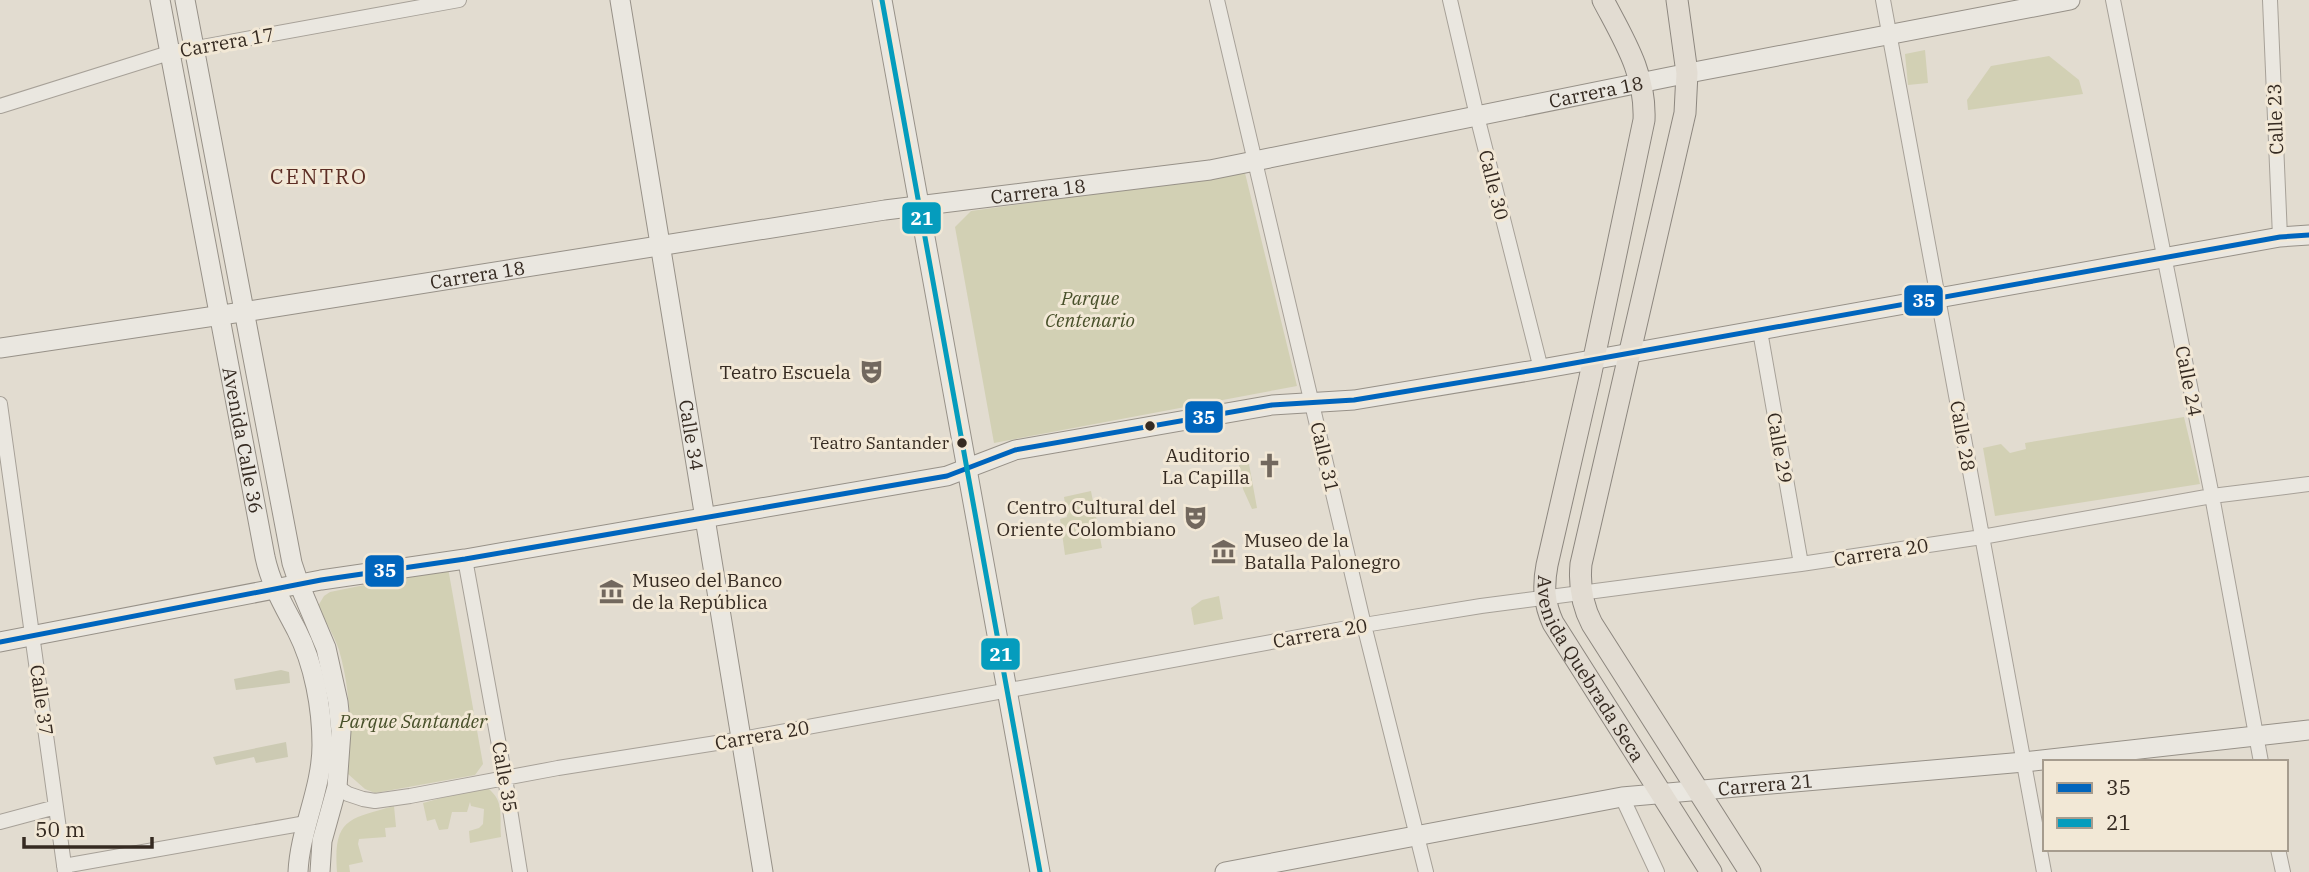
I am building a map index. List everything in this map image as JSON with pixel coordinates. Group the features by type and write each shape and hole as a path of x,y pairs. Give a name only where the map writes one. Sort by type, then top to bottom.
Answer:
{"main road":[{"name":"Avenida Quebrada Seca","path":"1603,0 1642,82 1645,104 1642,138 1544,579 1544,599 1553,623 1712,872"},
{"name":"Avenida Quebrada Seca","path":"1677,0 1687,73 1683,125 1581,564 1581,594 1592,624 1750,872"}],"street":[{"name":"Avenida Calle 36","path":"160,0 265,557 274,589 304,648 320,719 320,769 306,823 298,872"},
{"name":"Avenida Calle 36","path":"185,0 290,551 299,584 326,648 333,674 341,731 337,787 322,841 320,872"},
{"name":"Carrera 17","path":"0,106 170,52 460,0"},
{"name":"Calle 34","path":"620,0 763,872"},
{"path":"882,0 1040,872"},
{"name":"Calle 31","path":"1216,0 1364,625 1426,872"},
{"name":"Calle 30","path":"1450,0 1541,369"},
{"name":"Calle 28","path":"1882,0 2044,872"},
{"name":"Carrera 18","path":"0,348 919,206 1187,173 2070,0"},
{"name":"Calle 24","path":"2113,0 2212,496 2261,760"},
{"name":"Calle 23","path":"2270,0 2280,237"},
{"path":"0,642 299,584 465,559 947,475 1015,450 1272,405 1354,400 1541,369 2280,237 2309,235"},
{"name":"Calle 29","path":"1760,331 1801,564"},
{"name":"Calle 37","path":"0,404 65,869"},
{"name":"Carrera 20","path":"337,787 363,799 375,801 410,796 742,739 1364,625 1982,537 2212,496 2309,484"},
{"name":"Calle 35","path":"465,559 520,872"},
{"name":"Carrera 21","path":"1225,872 1622,797 2024,762 2309,730"},
{"path":"1622,797 1657,872"},
{"path":"0,822 56,807"},
{"path":"65,869 306,823"},
{"path":"2278,851 2283,872"}],"green space":[{"path":"1925,50 1928,83 1908,85 1905,54"},
{"path":"2049,56 2079,80 2083,94 1968,110 1967,100 1991,66"},
{"name":"Parque Centenario","path":"1245,173 1297,386 994,443 955,227 971,211"},
{"path":"2184,417 2200,484 1995,516 1983,448 2001,444 2010,453 2026,449 2025,443"},
{"path":"1249,464 1257,508 1252,509 1243,489 1239,465"},
{"path":"1091,491 1102,548 1065,555 1060,519 1067,517 1064,497"},
{"name":"Parque Santander","path":"448,568 483,764 475,775 375,793 365,789 348,774 350,727 346,681 337,644 318,606 330,592"},
{"path":"1219,596 1223,619 1194,625 1191,608 1202,600"},
{"path":"485,786 499,803 501,837 470,843 469,831 483,824 484,809 471,806 470,802 467,812 452,812 448,829 439,830 435,819 427,821 423,803"},
{"path":"394,806 396,827 385,828 386,837 359,839 363,862 349,865 350,872 337,872 338,841 347,824 355,818"}],"shaded area":[{"path":"281,670 289,672 290,683 236,690 234,679"},
{"path":"286,742 288,757 256,763 254,757 216,765 213,757"}],"transit line":[{"name":"21","path":"882,0 1040,872"},
{"name":"35","path":"0,642 321,580 465,559 947,476 1015,450 1272,405 1354,400 1541,369 2280,237 2309,235"}],"place":[{"name":"Teatro Escuela","path":"871,372"},
{"name":"Teatro Santander","path":"962,443"},
{"name":"Auditorio La Capilla","path":"1270,466"},
{"name":"Centro Cultural del Oriente Colombiano","path":"1196,518"},
{"name":"Museo de la Batalla Palonegro","path":"1224,551"},
{"name":"Museo del Banco de la República","path":"612,591"}],"district":[{"name":"CENTRO","path":"319,176"}]}
